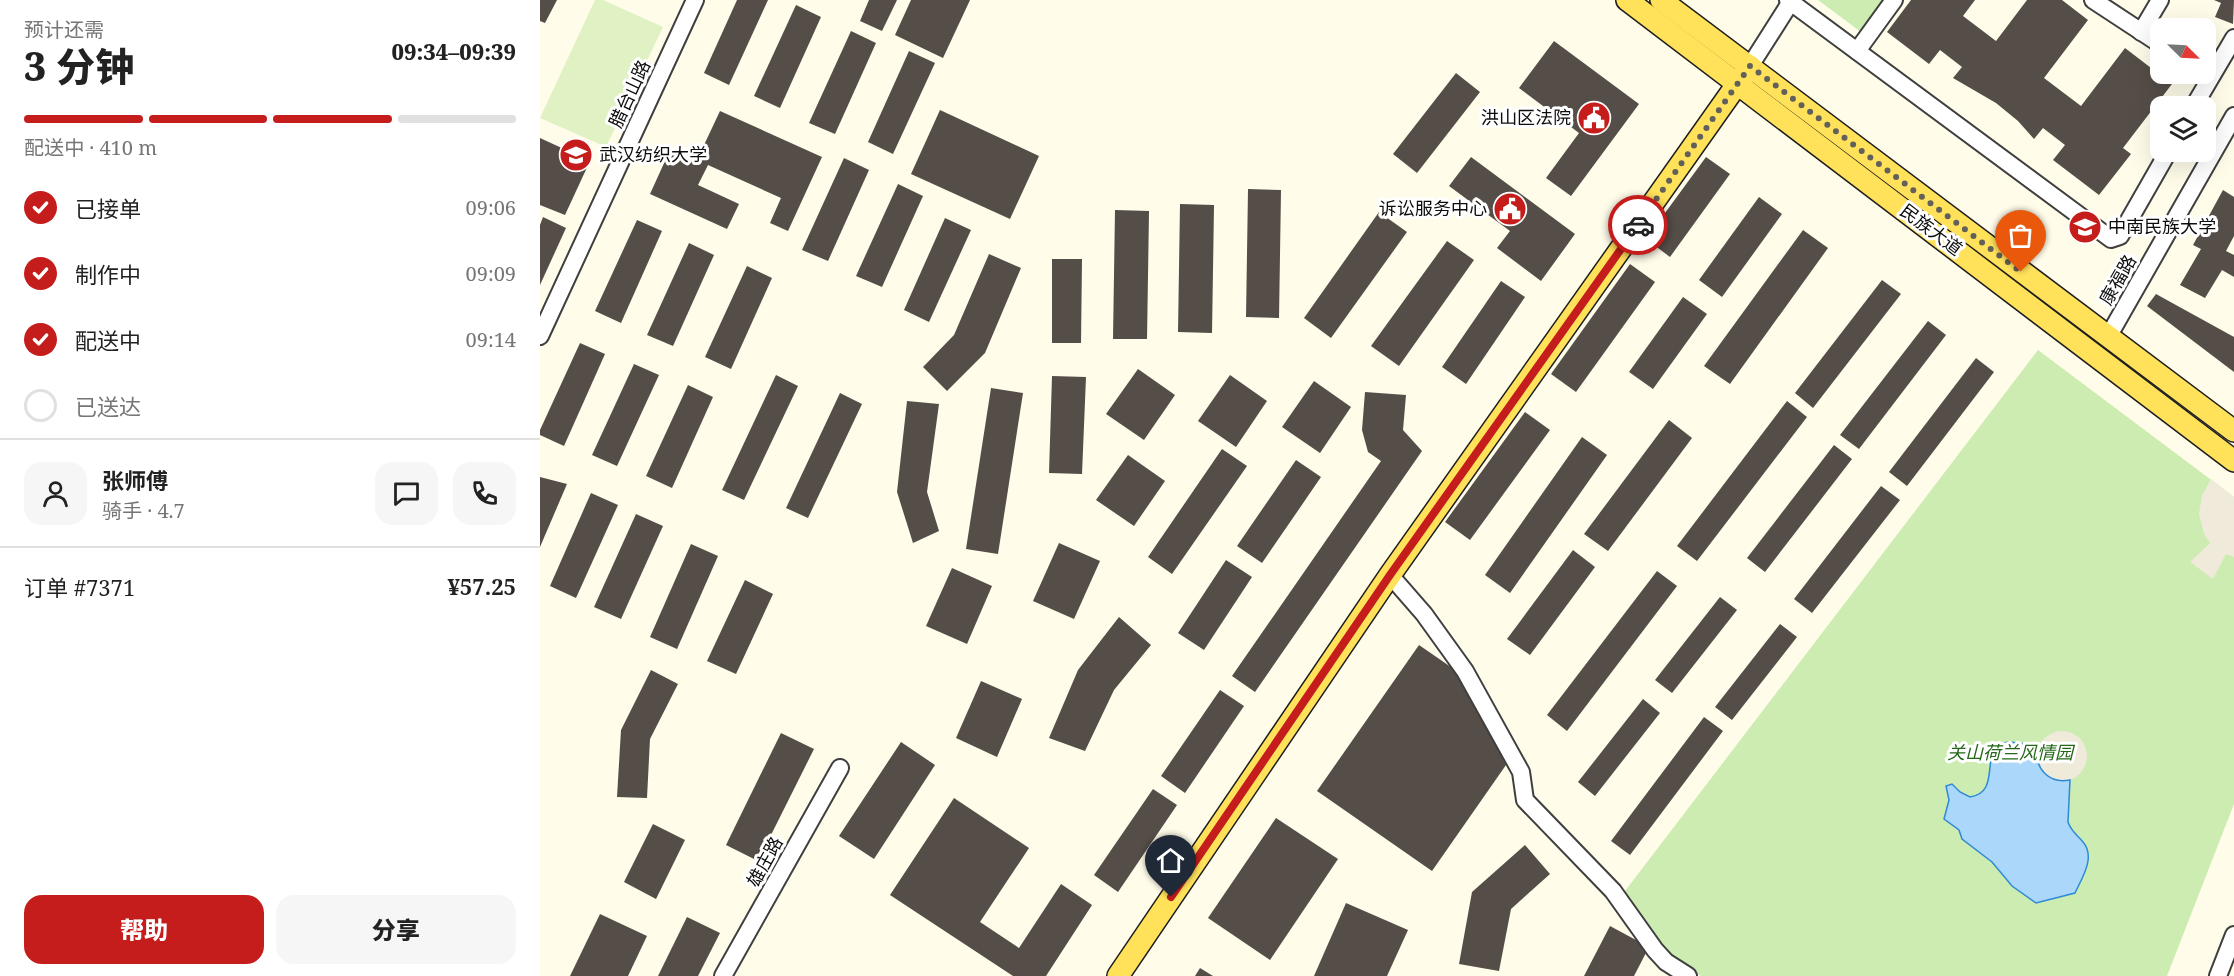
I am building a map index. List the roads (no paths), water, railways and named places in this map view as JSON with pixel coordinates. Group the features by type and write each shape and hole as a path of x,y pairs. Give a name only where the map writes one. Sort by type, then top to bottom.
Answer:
{"main road":[{"name":"民族大道","path":"1627,0 1744,75 2108,337 2234,431"},
{"name":"民族大道","path":"1661,0 1744,75 2234,461"},
{"path":"1118,976 1390,575 1744,75"}],"street":[{"name":"腊台山路","path":"540,336 695,0"},
{"path":"1857,51 1894,0"},
{"path":"2093,0 2150,38"},
{"path":"2141,32 2160,0"},
{"path":"1744,75 1791,1 2111,239 2120,236 2162,162"},
{"path":"2216,63 2234,38"},
{"name":"康福路","path":"2108,337 2234,116"},
{"path":"1390,575 1424,614 1465,671 1521,772 1525,800 1613,891 1666,962 1688,976"},
{"name":"雄庄路","path":"723,976 840,768"},
{"path":"2218,976 2234,935"}],"water":[{"path":"2008,742 2021,743 2037,749 2038,763 2045,774 2056,780 2070,780 2068,822 2087,848 2088,854 2084,874 2075,893 2036,903 2012,886 1992,862 1962,839 1959,830 1944,819 1949,800 1946,786 1952,784 1960,792 1970,797 1980,793 1986,787 1989,779 1993,752"}],"place":[{"name":"洪山区法院","path":"1594,118"},
{"name":"武汉纺织大学","path":"576,155"},
{"name":"诉讼服务中心","path":"1510,209"},
{"name":"中南民族大学","path":"2085,227"}],"park label":[{"name":"关山荷兰风情园","path":"2010,753"}]}
